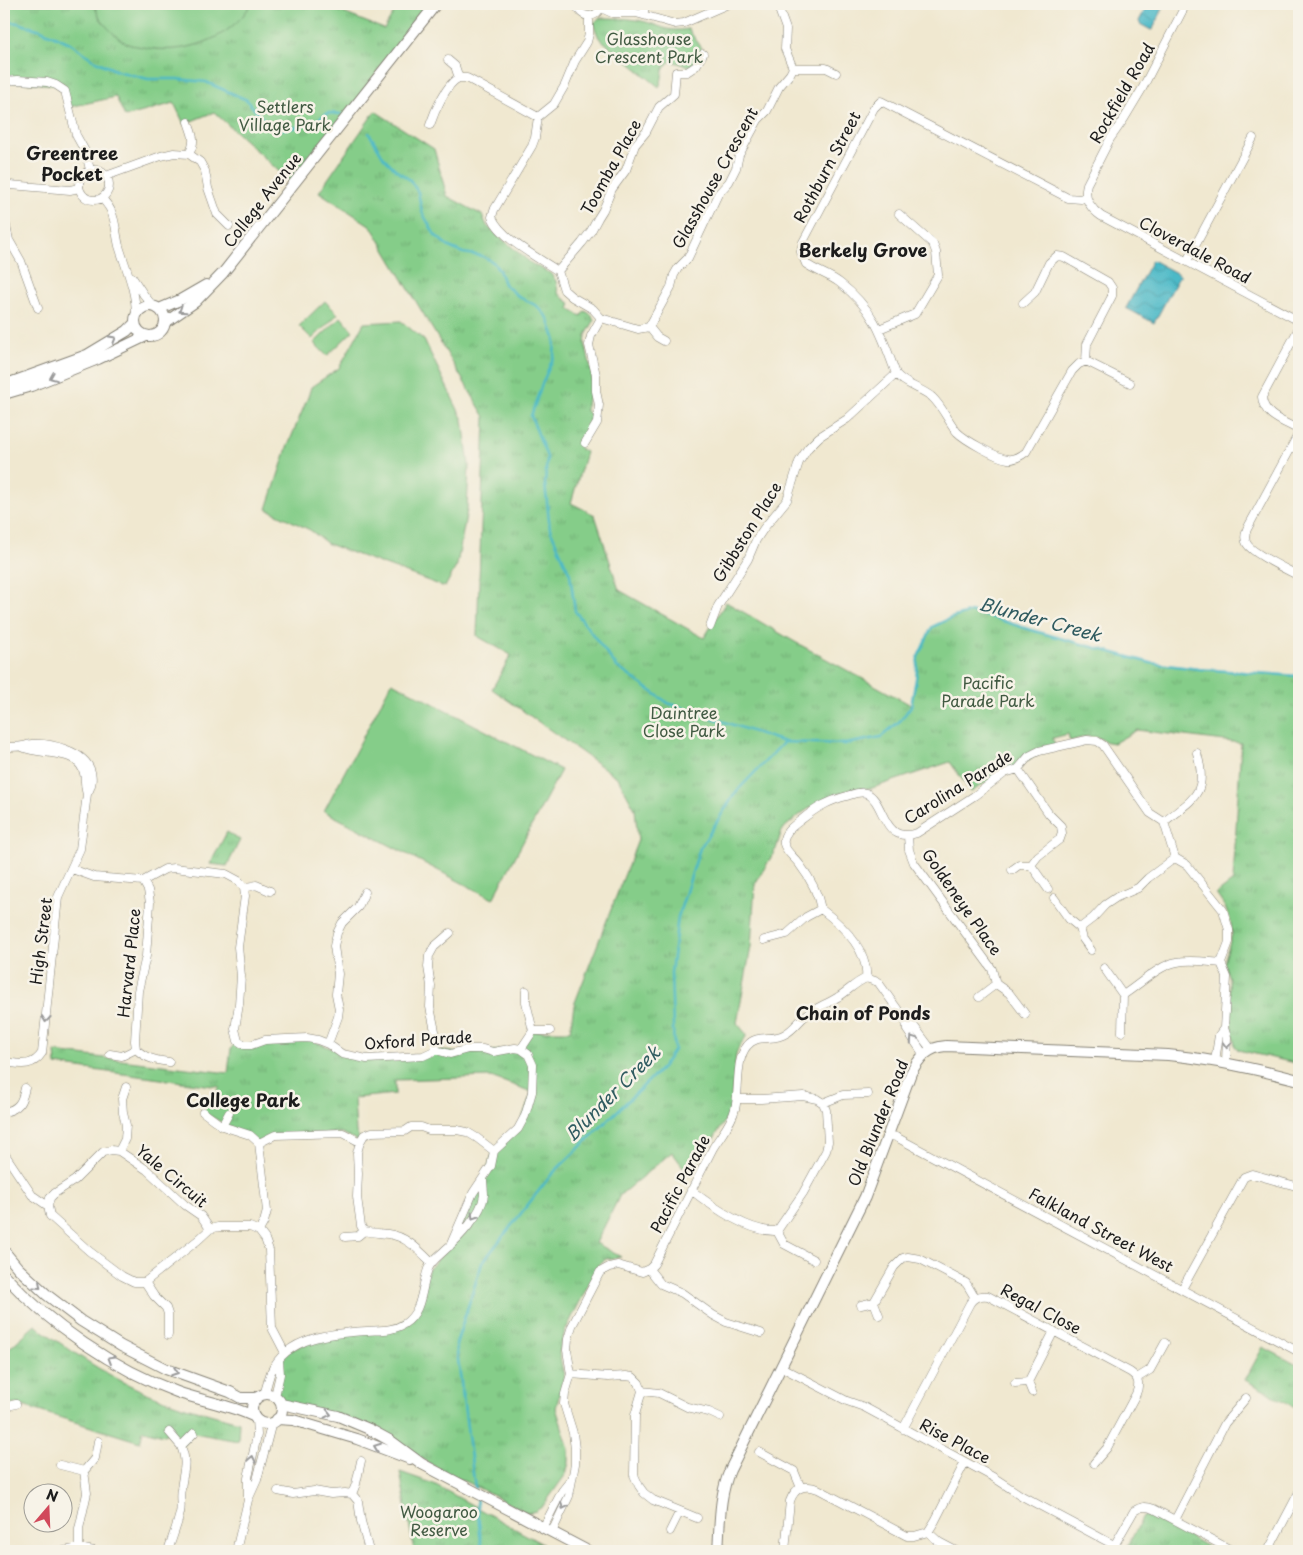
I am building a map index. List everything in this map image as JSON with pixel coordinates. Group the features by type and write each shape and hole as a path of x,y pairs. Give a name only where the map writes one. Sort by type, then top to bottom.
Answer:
{"main road":[{"name":"College Avenue","path":"4,394 31,386 98,359 146,336 156,336 160,333 166,322 195,302 223,273 436,4"},
{"name":"College Avenue","path":"4,385 87,355 127,331 144,307 156,307 180,300 223,273"},
{"path":"156,307 164,314 166,322"},
{"path":"136,319 138,330 146,336"},
{"name":"Old Blunder Road","path":"718,1551 723,1486 865,1197 911,1073 916,1063 928,1052 946,1046 1168,1055 1220,1061 1299,1080"},
{"path":"4,1252 18,1268 48,1295 81,1321 121,1346 166,1369 230,1392 241,1398 260,1396 278,1400 338,1416 369,1429 391,1441 422,1464 588,1551"},
{"path":"4,1275 46,1314 79,1339 111,1360 149,1380 255,1417 263,1423 293,1420 357,1439 422,1464"},
{"path":"255,1417 252,1406 260,1396"},
{"path":"274,1421 281,1412 278,1400"}],"street":[{"path":"564,4 577,4 580,12 589,16 596,14 601,6 612,13 643,15 674,24 684,23 728,4"},
{"path":"643,15 646,4"},
{"path":"777,4 786,28 785,49 793,68 826,68 836,73"},
{"name":"Rockfield Road","path":"1086,196 1087,184 1102,154 1142,89 1186,4"},
{"path":"589,16 589,34 586,42 554,104 538,117 532,146 494,210 492,217 499,229 534,257 558,271 564,290 572,297 593,309 602,318 638,329 649,327 657,337 664,341"},
{"name":"Toomba Place","path":"558,271 591,231 604,210 612,188 626,170 635,145 646,132 659,107 674,94 676,72 687,72 696,66 703,54"},
{"path":"448,60 455,66 459,78"},
{"name":"Glasshouse Crescent","path":"649,327 671,287 674,275 688,258 718,194 729,182 736,168 739,155 758,120 767,111 779,87 793,68"},
{"path":"430,125 436,107 454,81 459,78 467,78 538,117"},
{"path":"4,81 47,82 56,85 65,92 76,134 86,153 90,170"},
{"name":"Rothburn Street","path":"896,374 879,329 868,311 838,282 806,264 801,252 803,242 874,108 881,101 1068,198 1081,199 1086,196"},
{"path":"188,122 194,140 189,154"},
{"path":"1187,260 1253,138"},
{"path":"106,176 161,156 174,153 189,154 200,162 205,171 208,188 217,214 229,226"},
{"path":"90,170 100,171 106,176 109,186 107,193 102,198 92,200 87,198 79,188 82,175 90,170"},
{"path":"4,188 10,185 70,190 79,188"},
{"name":"Cloverdale Road","path":"1086,196 1090,207 1101,216 1299,321"},
{"path":"102,198 111,209 116,225 119,245 136,302 136,319"},
{"path":"879,329 915,314 938,275 936,252 933,244 899,214"},
{"path":"4,217 9,240 21,261 38,308"},
{"path":"1023,303 1035,292 1049,263 1057,256 1064,257 1108,282 1112,288 1112,296 1087,344 1086,361"},
{"path":"128,271 144,296 156,307"},
{"path":"586,443 597,424 599,405 590,345 591,336 602,318"},
{"path":"1299,328 1262,397 1263,406 1269,414 1299,432 1245,536 1247,544 1254,551 1299,576"},
{"path":"896,374 936,401 956,431 963,437 1002,458 1012,459 1022,455 1030,447 1072,372 1079,364 1086,361 1130,383"},
{"name":"Gibbston Place","path":"710,627 718,606 748,559 756,540 787,500 799,462 808,448 819,437 847,420 896,374"},
{"name":"Carolina Parade","path":"821,909 818,896 808,875 786,849 784,843 785,835 816,808 830,801 859,792 873,798 884,819 893,830 908,836 974,796 1005,773 1018,769 1029,756 1039,751 1087,740 1097,741 1103,746 1150,813 1164,822"},
{"name":"High Street","path":"4,747 31,744 62,748 78,754 90,767 92,774 91,788 86,794 80,849 58,897 42,1053 32,1063 25,1065 4,1062"},
{"path":"1197,753 1201,781 1199,791 1194,798 1164,822 1175,858 1187,865 1224,910 1229,930 1228,942 1221,963 1227,977 1224,1028 1227,1037 1220,1061"},
{"path":"1018,769 1050,814 1061,826 1062,833 1060,839 1038,856 1031,865"},
{"name":"Goldeneye Place","path":"908,836 909,850 914,863 992,969 996,984 1009,993 1025,1014"},
{"path":"1080,928 1105,905 1117,897 1138,888 1175,858"},
{"path":"1012,870 1019,865 1031,865"},
{"path":"1031,865 1048,889"},
{"path":"72,869 94,877 143,881 165,869 174,868 226,874 239,881 244,888 256,885 270,891"},
{"name":"Harvard Place","path":"136,1049 138,990 146,956 150,903 148,890 143,881"},
{"name":"Oxford Parade","path":"244,888 244,910 238,947 239,1004 235,1029 238,1041 244,1045 251,1045 265,1040 307,1038 328,1044 342,1054 367,1059 422,1056 436,1050 450,1054 468,1049 483,1049 493,1052 515,1048 522,1049"},
{"path":"328,1044 339,1009 336,994 338,974 334,946 337,933 342,923 358,907 365,892"},
{"path":"1054,898 1069,919 1080,928 1083,939 1091,950"},
{"path":"764,940 787,934 806,917 821,909 836,920 847,933 864,957 867,968 866,978 878,982 906,1022 913,1025 928,1052"},
{"path":"436,1050 435,1030 430,1007 429,956 434,947 450,933"},
{"path":"1123,995 1164,966 1175,962 1221,963"},
{"path":"1104,968 1123,995 1122,1032"},
{"name":"Pacific Parade","path":"649,1269 654,1264 691,1190 735,1112 738,1099 741,1058 746,1047 752,1041 760,1038 784,1036 804,1016 838,998 866,978"},
{"path":"979,996 996,984"},
{"path":"450,1246 473,1193 491,1166 494,1151 518,1129 525,1116 532,1092 533,1065 528,1054 522,1049 533,1031 526,1002 526,991"},
{"path":"533,1031 550,1031"},
{"path":"110,1054 122,1056 136,1049 141,1055 150,1059 169,1062"},
{"path":"119,1151 125,1139 126,1125 122,1099 126,1087"},
{"path":"4,1112 12,1110 22,1101 25,1088"},
{"path":"823,1103 843,1095 868,1094"},
{"path":"691,1190 718,1211 758,1230 777,1231 803,1193 826,1151 828,1142 826,1110 823,1103 817,1099 803,1096 738,1099"},
{"path":"203,1112 222,1126 250,1136 259,1143 267,1211 264,1222 259,1230 265,1239 268,1250 272,1328 285,1353"},
{"path":"222,1126 229,1113"},
{"path":"364,1231 356,1197 357,1153 364,1135 372,1132 405,1130 411,1127 421,1127 429,1130 458,1130 467,1132 494,1151"},
{"path":"259,1143 275,1135 342,1133 360,1142"},
{"name":"Falkland Street West","path":"888,1135 896,1137 1299,1352"},
{"name":"Yale Circuit","path":"48,1206 50,1198 55,1193 75,1180 103,1152 119,1151 147,1170 185,1205 201,1216 210,1229"},
{"path":"4,1153 32,1195 48,1206 50,1216 89,1251 122,1276 134,1282 145,1282 154,1296 166,1308 168,1314 168,1335"},
{"path":"1182,1289 1244,1177 1252,1174 1296,1186"},
{"path":"260,1396 279,1361 285,1353 294,1347 335,1333 394,1329 406,1323 416,1311 423,1295 431,1262 464,1232 476,1215 484,1194 483,1180"},
{"name":"Yale Circuit","path":"145,1282 210,1229 218,1227 250,1227 259,1230"},
{"path":"345,1237 358,1236 364,1231 390,1234 404,1239 431,1262"},
{"path":"777,1231 784,1244 814,1260"},
{"path":"861,1305 874,1302 894,1267 903,1258 908,1257 920,1259 966,1283 975,1298"},
{"path":"548,1530 562,1492 572,1479 575,1464 573,1433 564,1404 571,1374 567,1350 568,1339 572,1326 600,1272 618,1265 642,1272 649,1269 661,1284 682,1293 713,1315 726,1322 761,1333"},
{"name":"Regal Close","path":"903,1429 970,1303 975,1298 983,1296 988,1296 1054,1331 1130,1372 1137,1378"},
{"path":"874,1302 879,1315"},
{"path":"1032,1392 1028,1382 1054,1331"},
{"path":"1094,1463 1107,1448 1136,1394 1137,1378 1150,1370 1165,1343"},
{"path":"278,1400 279,1361"},
{"name":"Rise Place","path":"781,1367 847,1401 864,1407 993,1477 1112,1548"},
{"path":"571,1374 608,1377 626,1376 633,1377 639,1383 642,1391 634,1415 634,1475 638,1486 653,1500 697,1518"},
{"path":"1015,1383 1028,1382"},
{"path":"642,1391 659,1393 687,1407 709,1412 720,1417"},
{"path":"1175,1520 1225,1423 1246,1398"},
{"path":"4,1407 16,1404"},
{"path":"4,1412 4,1420"},
{"path":"236,1551 248,1500 248,1478 257,1435 255,1417"},
{"path":"248,1500 258,1480 274,1421"},
{"path":"168,1551 180,1511 180,1491 186,1465 181,1446 169,1432"},
{"path":"181,1446 194,1433"},
{"path":"80,1548 79,1529 87,1493 84,1471 95,1458 98,1441"},
{"path":"759,1452 794,1471 801,1488"},
{"path":"352,1494 361,1461"},
{"path":"785,1551 790,1500 795,1491 801,1488 811,1486 907,1536 914,1536 928,1532 965,1462"},
{"path":"60,1465 84,1471"},
{"path":"278,1491 293,1494 314,1491 331,1494 352,1494 358,1502 360,1521 370,1551"},
{"path":"1268,1551 1299,1492"},
{"path":"1112,1548 1134,1511 1147,1506 1233,1551"},
{"path":"670,1531 680,1511"},
{"path":"928,1532 939,1542 956,1551"},
{"path":"64,1551 80,1548 94,1551"}],"green space":[{"name":"Settlers Village Park","path":"4,4 94,4 100,18 112,31 234,24 251,4 321,4 384,29 398,6 393,4 427,4 294,185 214,112 184,124 174,103 125,117 116,97 69,107 65,92 56,85 4,81"},
{"path":"94,4 251,4 242,17 218,36 189,47 158,49 130,45 124,42 112,33 98,15"},
{"path":"607,4 641,4 638,8 618,10"},
{"name":"Glasshouse Crescent Park","path":"599,18 632,19 674,30 688,29 702,48 692,65 688,66 671,61 667,64 659,87 599,38 594,23"},
{"path":"375,111 434,149 447,196 482,215 487,226 532,264 550,273 556,281 558,292 571,304 569,309 581,316 585,311 592,315 594,321 586,335 585,343 592,373 592,391 586,404 586,411 593,417 593,420 579,448 586,452 571,503 595,515 619,590 704,638 726,602 911,705 918,657 932,627 951,618 971,612 1151,663 1199,669 1299,676 1299,1064 1238,1050 1235,1046 1230,1016 1229,978 1224,963 1232,934 1231,923 1225,907 1216,894 1233,881 1241,743 1137,730 1114,743 1088,736 1070,741 1068,734 1053,738 1055,745 1002,772 971,792 950,762 872,788 853,789 837,794 802,813 785,827 776,849 755,884 751,947 737,1023 747,1035 736,1055 730,1111 690,1176 672,1152 620,1195 596,1243 621,1257 606,1259 599,1264 565,1331 559,1353 564,1376 556,1408 569,1449 569,1462 566,1474 543,1506 536,1511 527,1513 445,1473 392,1440 283,1402 276,1393 279,1361 285,1353 322,1336 393,1329 416,1311 428,1270 450,1246 483,1179 494,1151 518,1129 532,1092 491,1077 395,1080 395,1094 354,1098 356,1132 360,1142 342,1133 275,1135 259,1143 203,1112 220,1087 56,1065 55,1052 228,1073 231,1048 238,1041 244,1045 307,1038 354,1058 423,1056 436,1050 458,1053 521,1049 533,1031 570,1031 574,1005 638,840 635,809 618,778 492,689 511,655 477,636 485,417 371,226 319,192"},
{"path":"325,301 338,314 312,339 299,326"},
{"path":"341,317 353,331 327,356 314,343"},
{"path":"401,321 424,340 463,420 469,465 467,510 457,565 445,587 328,544 310,530 267,509 288,445 311,387 339,368 364,323"},
{"path":"392,682 561,770 493,899 324,811"},
{"path":"227,832 240,840 227,866 210,864"},
{"path":"35,1325 73,1352 140,1390 176,1404 239,1422 238,1441 194,1433 181,1446 169,1432 164,1435 143,1430 140,1442 16,1404 4,1407 4,1350 12,1346"},
{"path":"1263,1347 1299,1366 1299,1409 1245,1380"},
{"name":"Woogaroo Reserve","path":"400,1472 434,1484 555,1551 414,1551"},
{"path":"1147,1516 1216,1551 1125,1551 1143,1517"}],"water":[{"path":"1148,4 1165,4 1151,30 1140,24 1139,21"},
{"path":"1152,260 1180,275 1154,323 1126,308"}],"waterway":[{"path":"4,21 41,30 70,43 94,60 117,71 148,79 206,82 247,100 269,124 283,129 298,127 315,121 328,113 341,114"},
{"path":"369,133 384,158 410,180 418,192 422,212 435,235 449,247 463,253 482,256 493,262 499,270 504,284 519,297 537,306 548,318 555,338 554,356 531,416 547,457 545,484 550,529 570,574 575,611 617,667 668,703 784,742"},
{"name":"Blunder Creek","path":"475,1488 456,1344 482,1263 552,1174 662,1068 674,1050 671,973 678,917 700,848 736,792 784,742 846,744 881,737 901,720 911,706 918,657 932,627 951,618 971,612 1151,663 1199,669 1299,676"},
{"name":"Blunder Creek","path":"476,1496 482,1551"}],"district":[{"name":"Greentree Pocket","path":"72,164"},
{"name":"Berkely Grove","path":"863,251"},
{"name":"Chain of Ponds","path":"863,1014"},
{"name":"College Park","path":"243,1101"}],"park label":[{"name":"Pacific Parade Park","path":"988,692"},
{"name":"Daintree Close Park","path":"684,722"}]}
